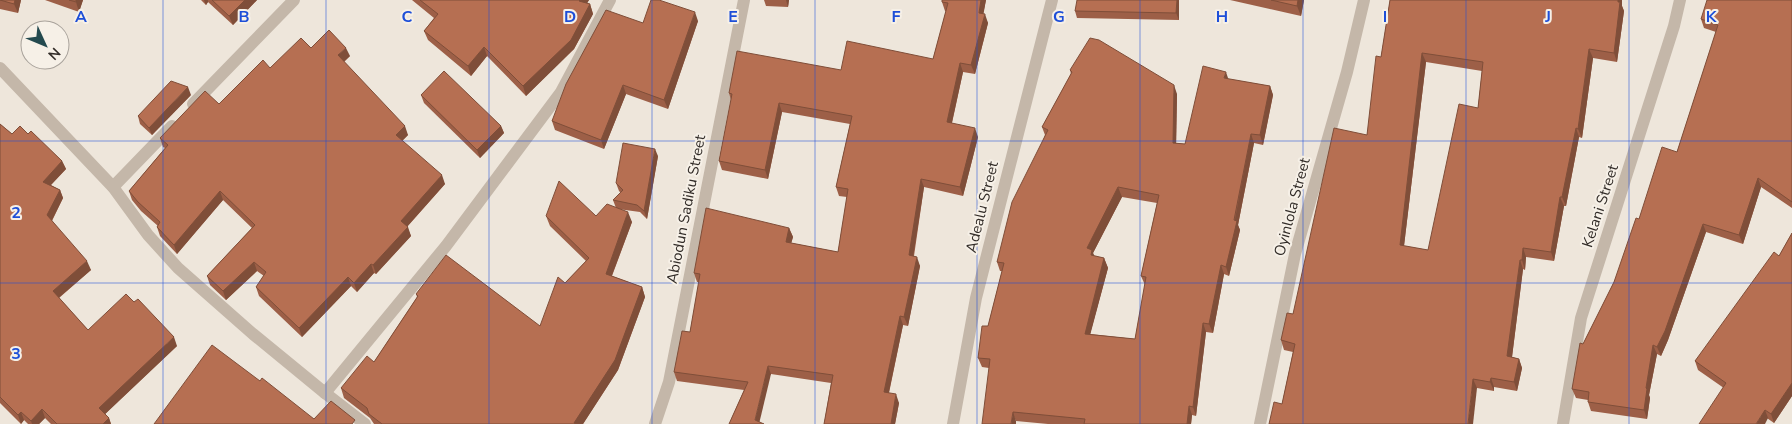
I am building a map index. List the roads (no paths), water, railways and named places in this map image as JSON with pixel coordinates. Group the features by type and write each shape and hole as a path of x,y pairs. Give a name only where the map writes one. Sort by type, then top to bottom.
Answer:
{"street":[{"path":"113,187 294,0"},
{"path":"325,393 446,246 561,92 610,0"},
{"name":"Abiodun Sadiku Street","path":"655,424 669,382 744,0"},
{"name":"Adealu Street","path":"953,424 976,298 1052,0"},
{"name":"Oyinlola Street","path":"1260,424 1295,254 1347,72 1364,0"},
{"name":"Kelani Street","path":"1563,424 1581,318 1674,26 1680,0"},
{"path":"0,68 113,187 148,236 178,268 238,322 365,424"}]}
